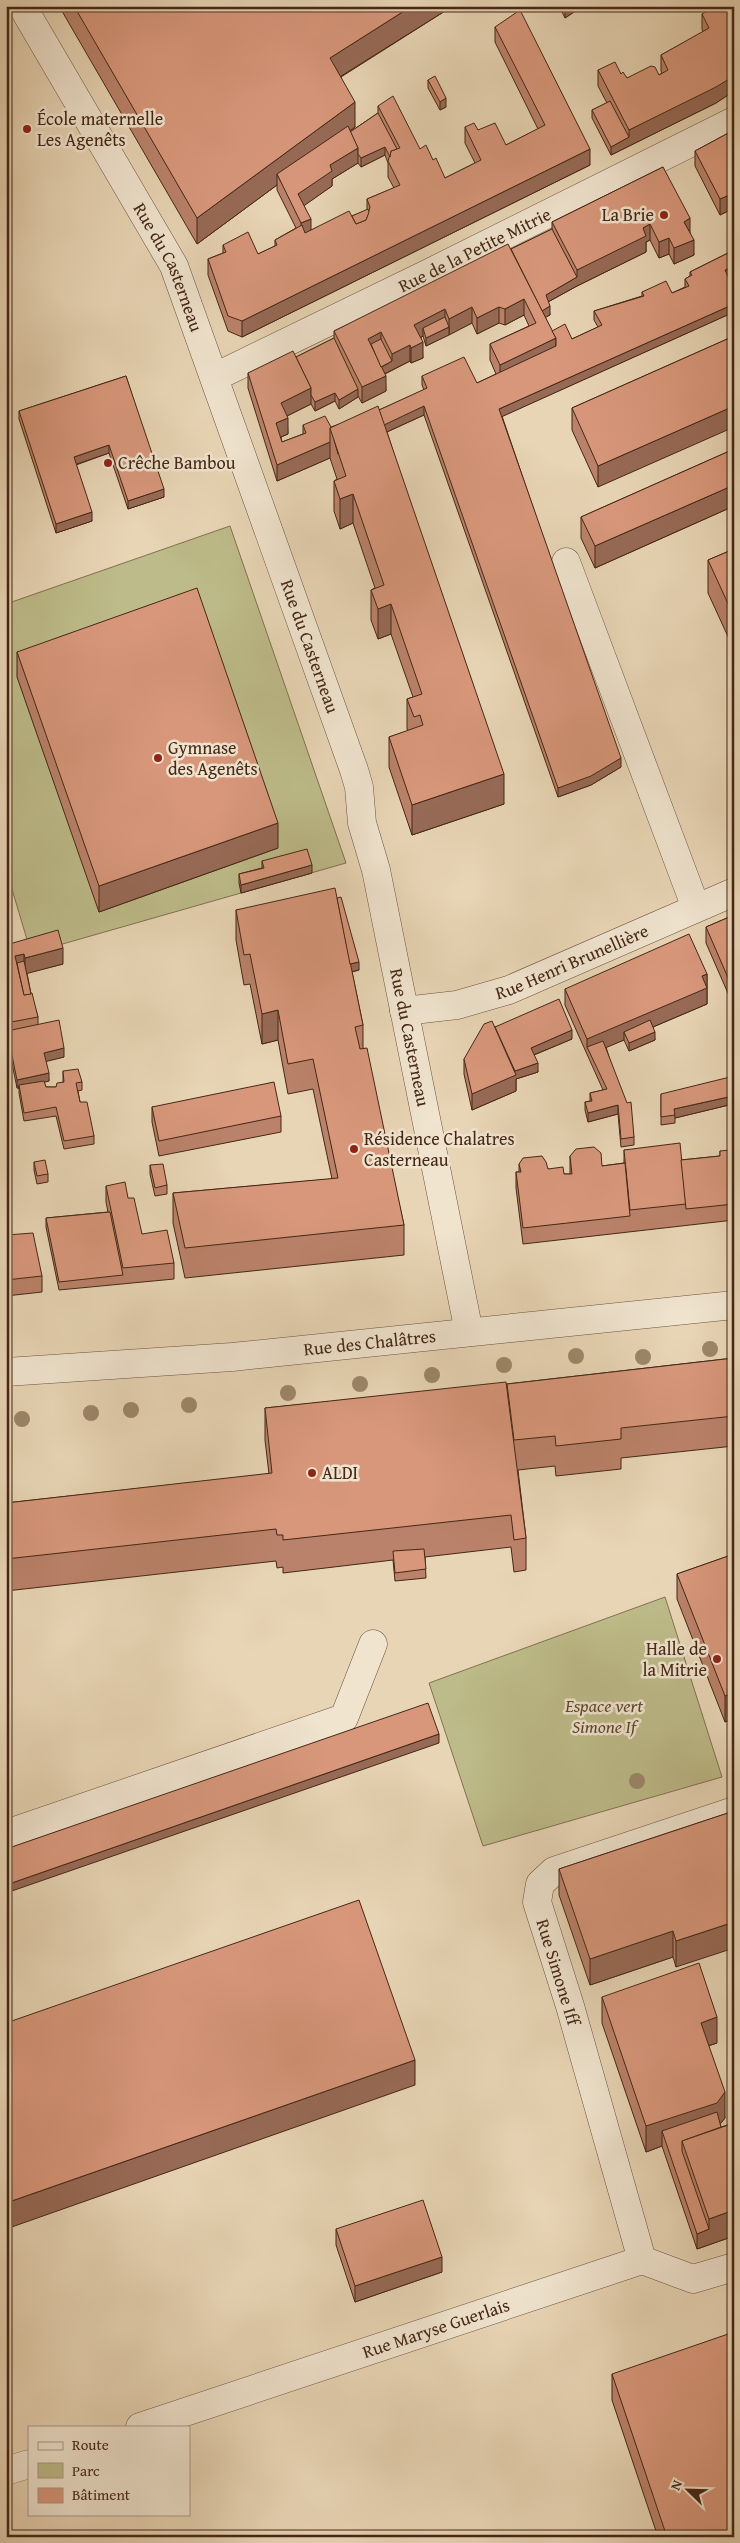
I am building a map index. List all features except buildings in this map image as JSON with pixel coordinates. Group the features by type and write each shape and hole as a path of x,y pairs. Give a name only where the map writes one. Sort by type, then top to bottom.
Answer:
{"street":[{"name":"Rue du Casterneau","path":"22,6 174,266 359,787 362,823 376,870 469,1332"},
{"name":"Rue de la Petite Mitrie","path":"215,377 734,121"},
{"path":"566,562 696,908"},
{"name":"Rue Henri Brunellière","path":"404,1011 457,1005 509,990 734,892"},
{"name":"Rue des Chalâtres","path":"6,1372 232,1358 734,1304"},
{"path":"6,1834 344,1718 373,1644"},
{"name":"Rue Simone Iff","path":"642,2260 570,2006 537,1902 540,1884 554,1871 734,1811"},
{"path":"642,2260 693,2279 734,2267"},
{"name":"Rue Maryse Guerlais","path":"143,2426 642,2260"},
{"path":"6,2471 28,2464"}],"green space":[{"name":"Gymnase des Agenêts","path":"230,526 346,863 31,953 6,869 6,604"},
{"name":"Espace vert Simone If","path":"665,1597 722,1777 483,1846 429,1683"}],"place":[{"name":"École maternelle Les Agenêts","path":"27,129"},
{"name":"La Brie","path":"664,215"},
{"name":"Crêche Bambou","path":"108,463"},
{"name":"Gymnase des Agenêts","path":"158,758"},
{"name":"Résidence Chalatres Casterneau","path":"354,1149"},
{"name":"ALDI","path":"312,1473"},
{"name":"Halle de la Mitrie","path":"717,1659"}]}
